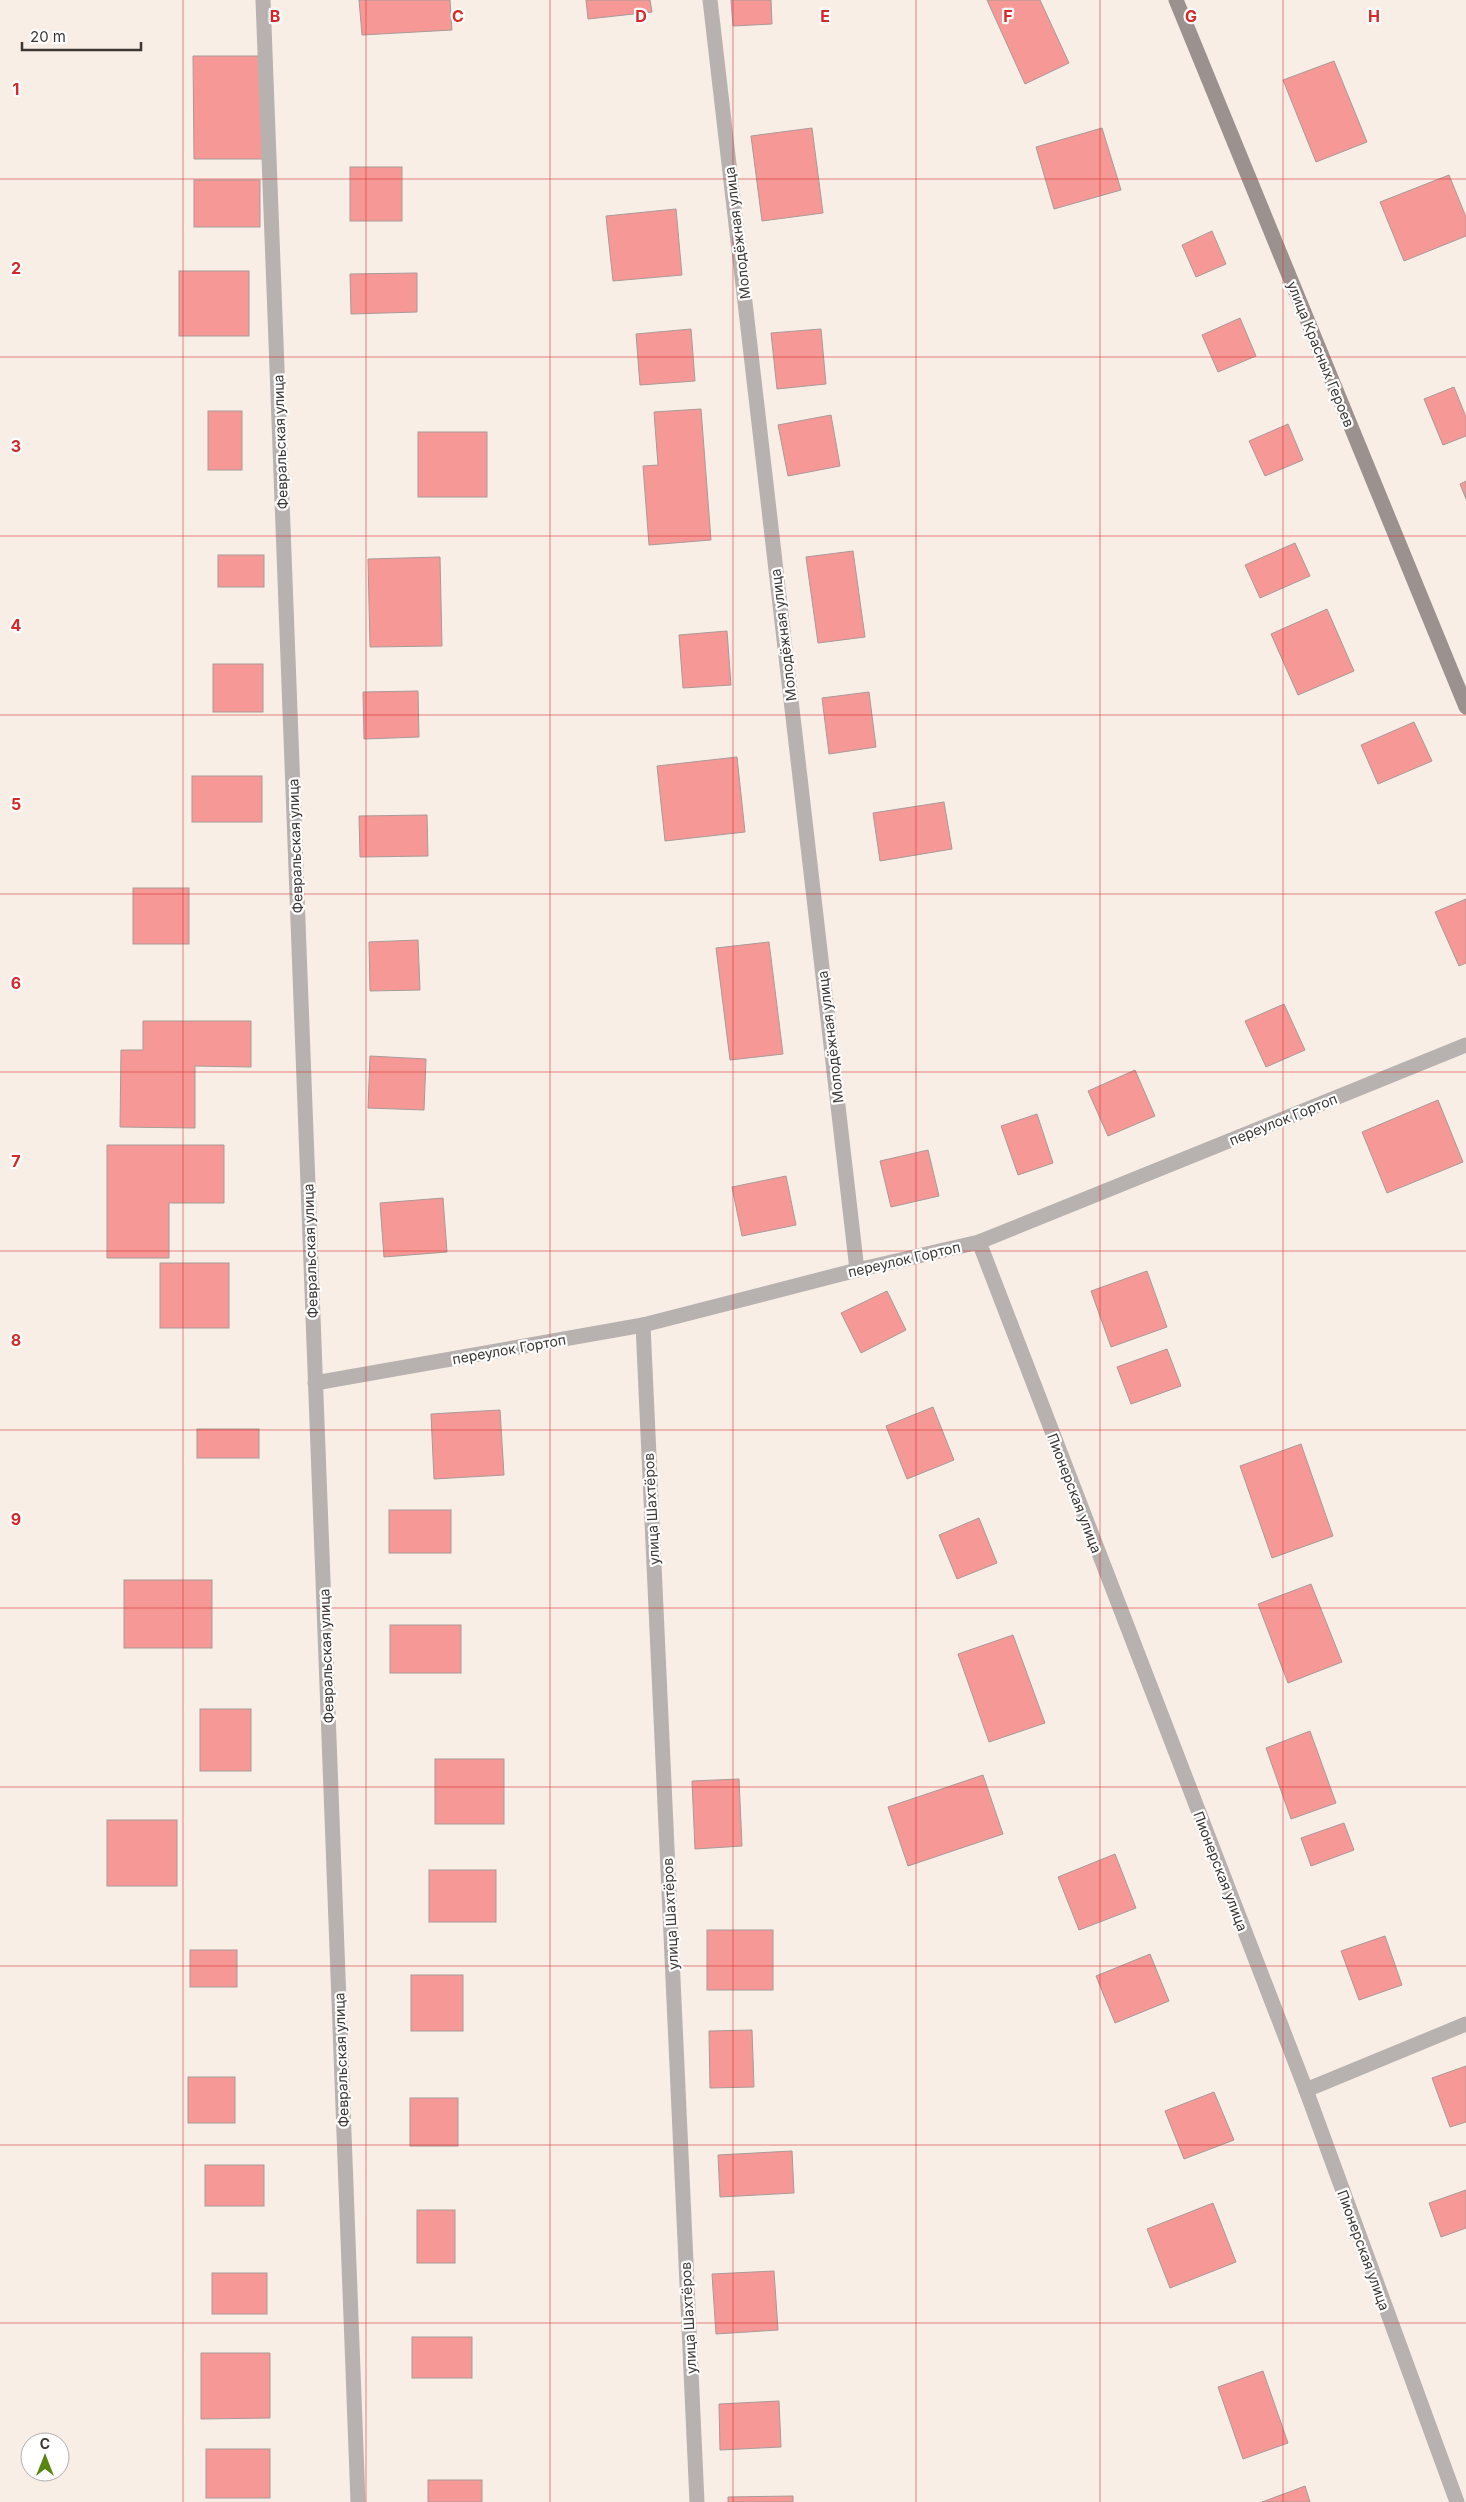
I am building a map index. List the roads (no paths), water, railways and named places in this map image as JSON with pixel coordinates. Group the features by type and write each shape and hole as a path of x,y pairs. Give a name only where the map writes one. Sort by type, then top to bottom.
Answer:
{"main road":[{"name":"улица Красных Героев","path":"1176,0 1466,707"}],"street":[{"name":"Февральская улица","path":"263,0 358,2502"},
{"name":"Молодёжная улица","path":"710,0 857,1270"},
{"name":"переулок Гортоп","path":"315,1382 643,1325 857,1270 979,1242 1466,1045"},
{"name":"Пионерская улица","path":"979,1242 1306,2090 1456,2502"},
{"name":"улица Шахтёров","path":"643,1325 696,2502"},
{"path":"1306,2090 1466,2024"}]}
